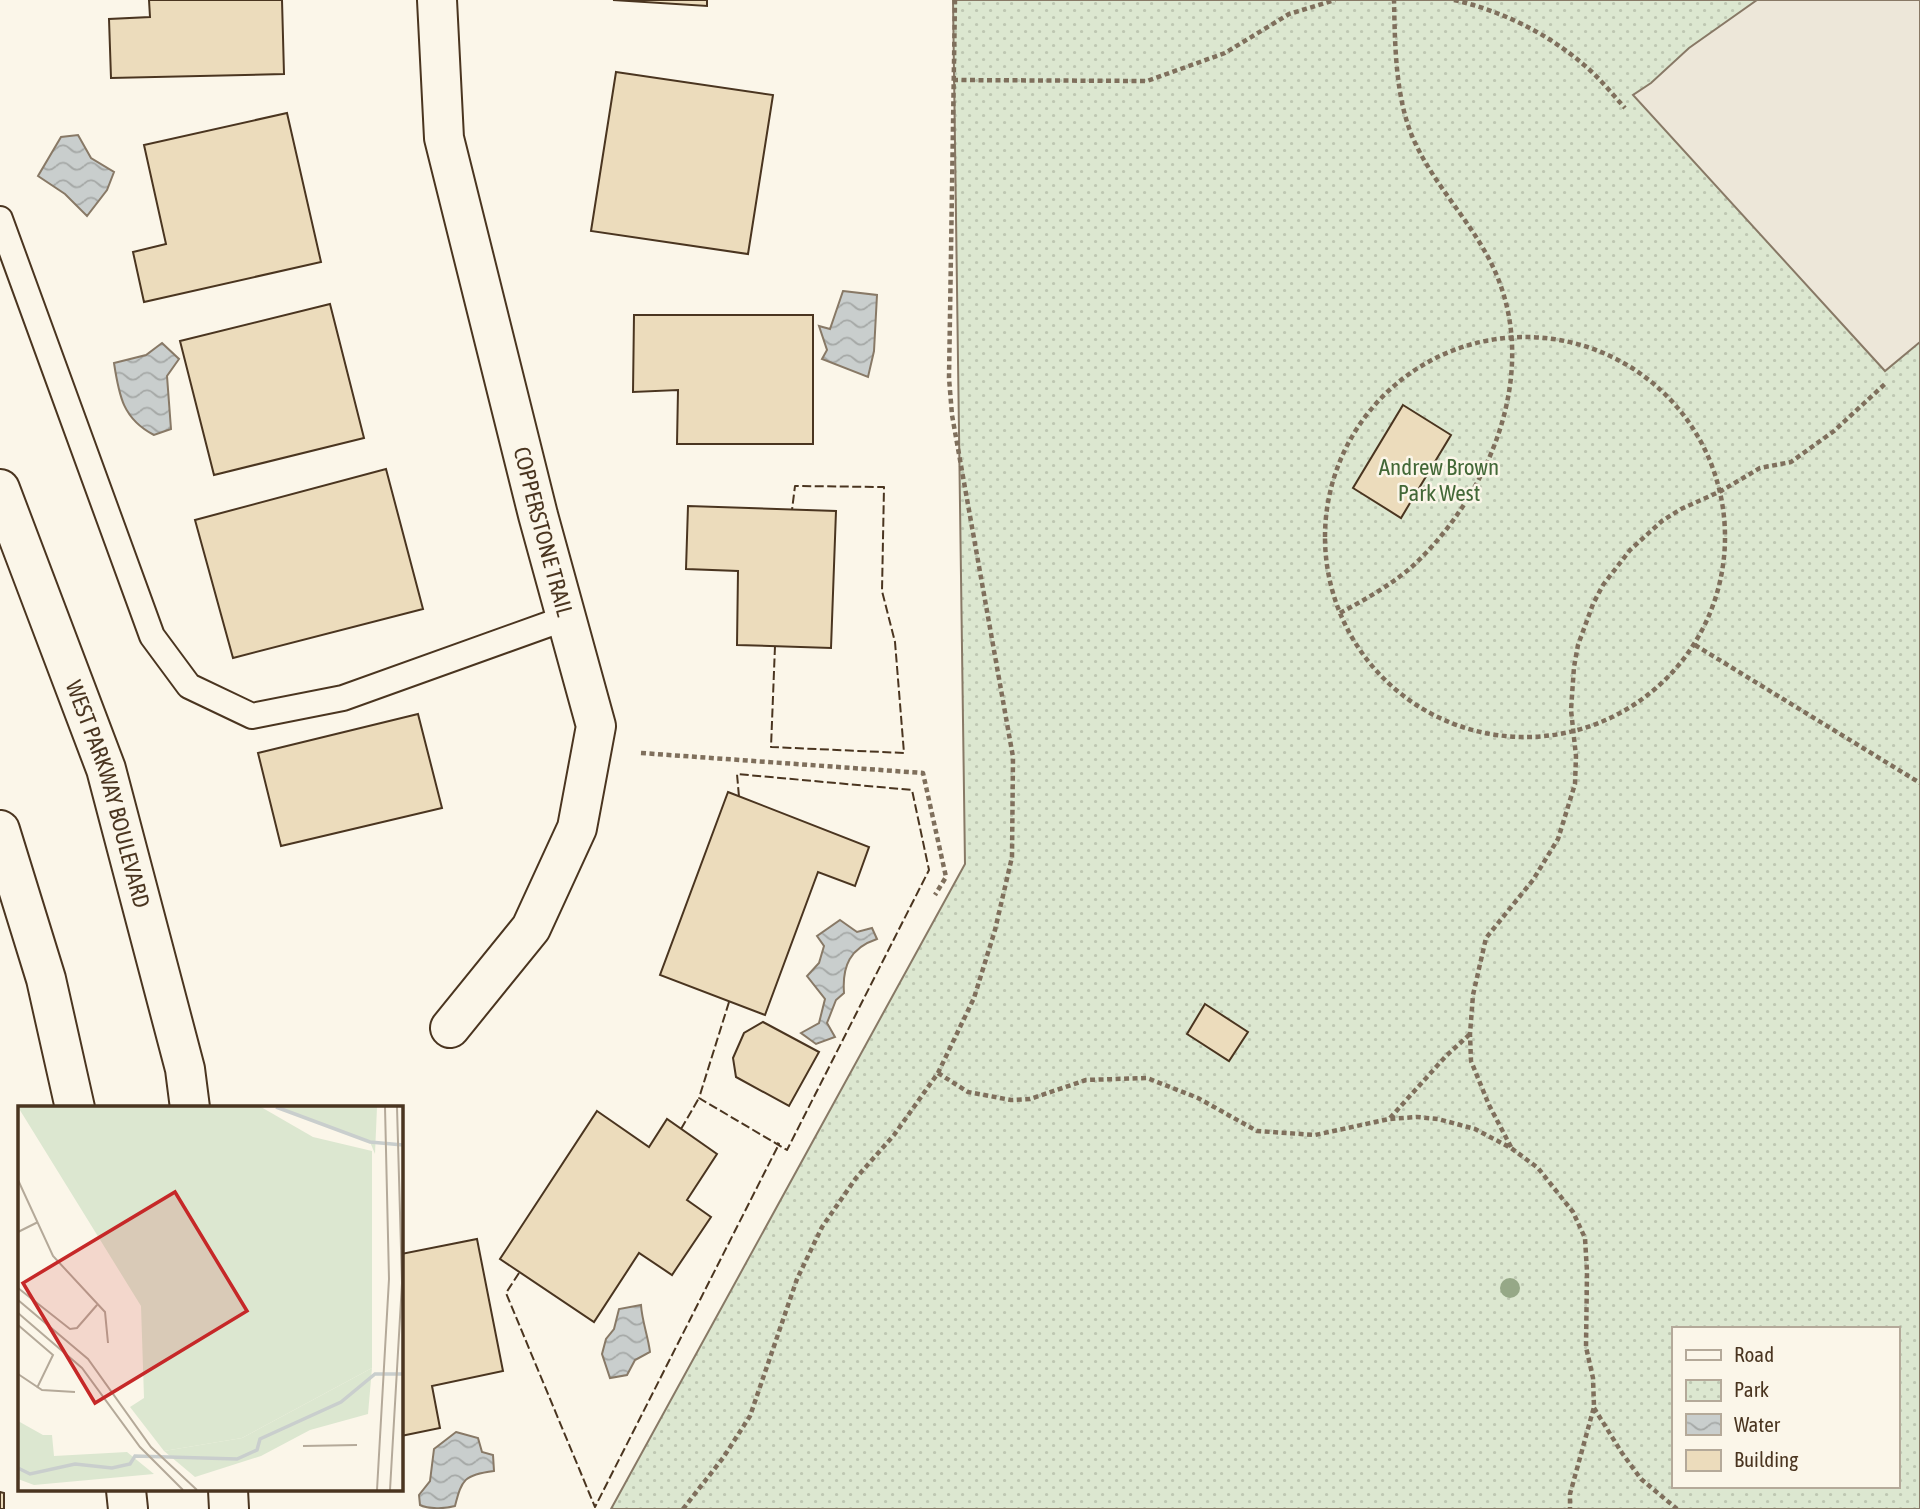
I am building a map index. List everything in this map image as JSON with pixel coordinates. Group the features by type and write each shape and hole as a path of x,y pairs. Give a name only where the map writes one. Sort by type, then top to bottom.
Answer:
{"street":[{"name":"COPPERSTONE TRAIL","path":"437,0 444,138 538,515 596,726 577,828 531,928 450,1028"},
{"name":"WEST PARKWAY BOULEVARD","path":"0,489 106,769 185,1069 190,1106"},
{"path":"0,830 46,979 75,1106"}],"lane":[{"path":"0,219 152,636 189,686 252,716 343,698 566,618"}],"path":[{"path":"683,1509 723,1458 750,1416 797,1279 822,1227 856,1178 894,1135 938,1073 974,998 995,930 1012,857 1013,758 951,415 948,378 955,0"},
{"path":"953,80 1147,81 1225,53 1289,14 1335,0"},
{"path":"1340,613 1378,592 1413,566 1443,534 1468,499 1488,461 1503,421 1510,379 1513,336 1507,303 1493,269 1412,137 1399,80 1394,0"},
{"path":"1454,0 1527,25 1584,65 1625,108"},
{"path":"1513,336 1549,338 1607,354 1657,387 1678,408 1710,459 1721,491 1725,519 1725,552 1720,585 1710,616 1695,645 1680,666 1642,701 1597,725 1574,732 1539,737 1505,737 1440,719 1411,702 1385,681 1363,655 1345,627 1333,596 1326,563 1324,530 1328,496 1338,464 1353,434 1372,407 1396,383 1424,364 1454,350 1513,336"},
{"path":"1511,1148 1471,1061 1473,995 1486,938 1532,880 1558,839 1575,784 1572,688 1578,645 1604,584 1645,534 1681,509 1721,491 1760,468 1791,462 1834,431 1886,383"},
{"path":"1695,645 1920,783"},
{"path":"591,750 923,773 946,877 935,895"},
{"path":"1389,1119 1446,1056 1470,1034"},
{"path":"938,1073 968,1092 1011,1100 1030,1099 1086,1080 1147,1077 1198,1098 1257,1131 1315,1135 1389,1119 1438,1119 1475,1129 1511,1148 1538,1168 1573,1212 1585,1238 1586,1347 1594,1407 1570,1494 1570,1509"},
{"path":"1594,1407 1641,1479 1677,1509"}],"green space":[{"name":"Andrew Brown Park West","path":"953,0 1920,0 1920,1509 611,1509 965,864"}],"shaded area":[{"path":"1757,0 1920,0 1920,342 1885,371 1633,95 1651,83 1689,48"}],"water":[{"path":"78,135 91,158 114,172 107,190 87,216 65,194 38,176 61,137"},
{"path":"843,291 877,295 874,351 868,377 822,359 827,350 819,326 830,329"},
{"path":"162,343 179,359 167,376 171,429 154,435 135,422 124,405 114,363 146,355"},
{"path":"840,920 857,932 872,928 877,939 860,947 850,959 846,966 844,993 836,1000 827,1023 835,1037 816,1044 801,1033 819,1023 825,999 807,976 819,963 824,946 817,936"},
{"path":"641,1305 650,1352 635,1360 627,1375 610,1378 602,1354 606,1339 614,1329 619,1309"},
{"path":"456,1432 478,1438 482,1452 493,1455 494,1471 476,1474 466,1480 455,1506 437,1508 420,1505 419,1495 430,1481 434,1449"}],"building":[{"path":"149,0 282,0 284,74 111,78 109,19 150,17"},
{"path":"613,0 707,0 707,6"},
{"path":"616,72 773,95 748,254 591,231"},
{"path":"287,113 321,262 144,302 133,252 166,244 144,145"},
{"path":"330,304 364,438 214,475 180,341"},
{"path":"634,315 813,315 813,444 677,444 678,390 633,392"},
{"path":"1403,405 1451,435 1401,518 1353,488"},
{"path":"386,469 423,609 233,658 195,520"},
{"path":"688,506 836,511 831,648 737,645 738,571 686,569"},
{"path":"418,714 442,808 281,846 258,753"},
{"path":"728,792 869,847 855,886 818,872 765,1015 660,975"},
{"path":"1205,1004 1248,1032 1229,1061 1187,1034"},
{"path":"763,1022 819,1052 789,1106 736,1077 733,1058 744,1033"},
{"path":"597,1111 649,1147 667,1119 717,1154 687,1200 711,1217 672,1275 639,1253 594,1322 500,1259"},
{"path":"477,1239 503,1371 432,1386 440,1428 402,1436 402,1254"},
{"path":"0,1492 4,1493 4,1509 0,1509"}],"fence":[{"path":"775,646 771,747 904,753 895,642 882,591 884,487 795,486 792,510"},
{"path":"729,1002 699,1098 787,1150 929,870 912,790 737,774 739,797"},
{"path":"681,1129 699,1098 701,1099"},
{"path":"519,1273 506,1293 595,1507 779,1144 777,1143"}]}
